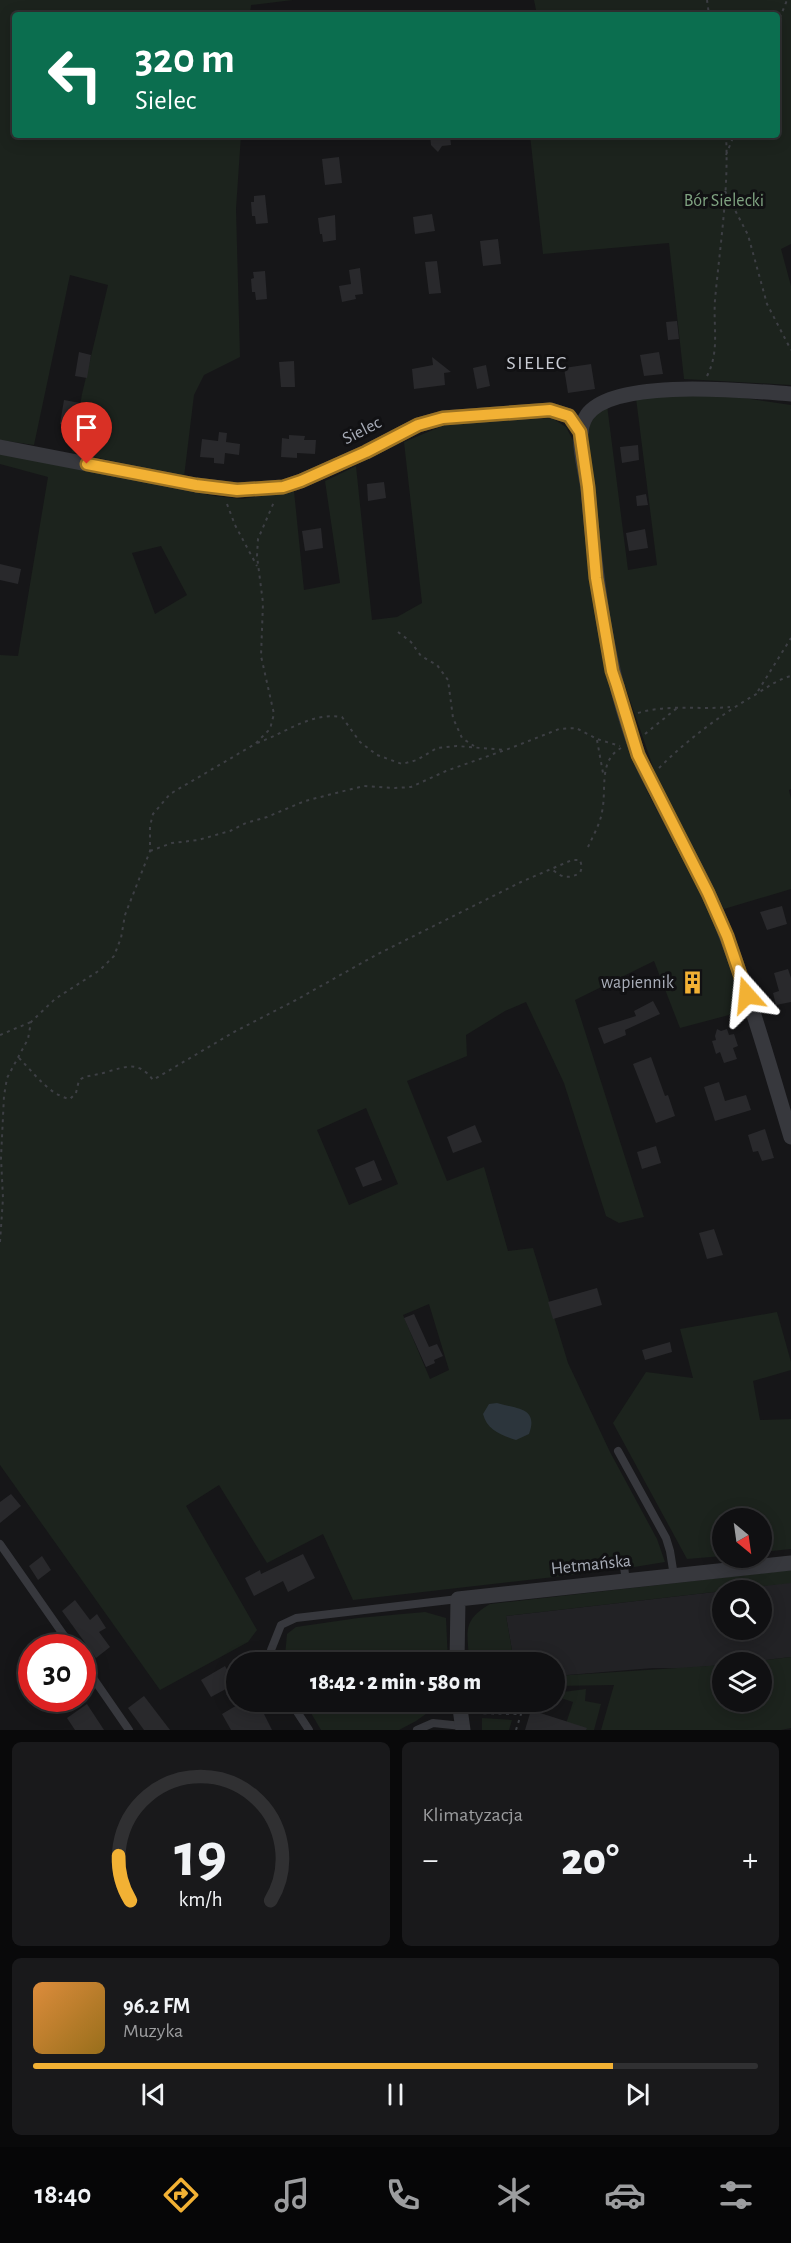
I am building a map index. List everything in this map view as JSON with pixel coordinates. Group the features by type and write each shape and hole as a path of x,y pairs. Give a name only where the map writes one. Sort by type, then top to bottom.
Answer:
{"street":[{"path":"791,394 668,389 607,401 587,414 580,432 588,487 596,578 612,671 635,744 648,774 727,936 791,1137"},
{"name":"Sielec","path":"0,447 184,483 237,490 283,487 301,481 366,452 418,425 443,418 550,410 569,416 580,432"},
{"name":"Hetmańska","path":"458,1599 791,1563"},
{"path":"457,1652 458,1599"}],"lane":[{"path":"618,1452 666,1538 674,1576"},
{"path":"0,1544 63,1634"},
{"path":"623,1560 626,1581"},
{"path":"272,1652 281,1625 296,1618 458,1599"},
{"path":"96,1682 129,1730"},
{"path":"297,1712 309,1730"},
{"path":"417,1730 433,1723 463,1717"}],"path":[{"path":"780,18 787,0"},
{"path":"691,389 707,376 714,363 715,302 721,255 726,138"},
{"path":"725,157 733,138"},
{"path":"724,189 748,235 767,303 791,350"},
{"path":"255,744 270,729 274,714 261,657 263,603 258,539 268,512 283,487"},
{"path":"226,489 227,503 235,525 259,568"},
{"path":"398,632 411,642 421,656 437,665 448,680 453,718 462,738 476,747"},
{"path":"756,694 791,638"},
{"path":"648,774 659,768 695,735 732,707 781,679 791,676"},
{"path":"626,717 655,708 732,707"},
{"path":"635,744 677,708"},
{"path":"0,1035 31,1022 55,999 100,970 114,956 121,938 125,915 150,851 150,826 153,814 170,794 255,744 275,737 298,724 335,716 342,717 360,742 377,755 402,764 417,760 437,748 457,746 506,750"},
{"path":"150,851 172,843 198,840 230,831 246,822 267,817 305,801 364,786 411,787 446,771 559,729 576,728 597,739 624,747 614,752 603,776"},
{"path":"588,847 602,815 606,790 597,739"},
{"path":"19,1058 51,1091 60,1098 70,1100 76,1093 80,1080 89,1074 104,1074 130,1066 138,1068 153,1080 234,1032 376,955 521,882 572,860 580,860 582,867 580,873 566,878 553,870"},
{"path":"0,1242 4,1096 7,1078 28,1039 31,1022"},
{"path":"0,1077 7,1078"},
{"path":"463,1717 521,1714 516,1730"}],"shaded area":[{"path":"497,1403 518,1408 528,1414 531,1419 529,1434 516,1440 491,1428 483,1414 489,1404"},
{"path":"791,1582 791,1657 772,1659 772,1652 712,1652 712,1666 565,1675 565,1652 512,1652 506,1616 712,1592 712,1640 772,1640 772,1584"}],"green space":[{"path":"0,0 293,0 251,5 250,12 12,12 12,138 241,138 236,209 240,357 204,375 194,395 184,477 72,452 82,394 108,285 70,275 34,445 0,440"},
{"name":"Bór Sielecki","path":"534,0 791,0 791,244 781,249 791,286 791,385 684,379 669,243 543,254 530,138 780,138 780,12 536,12"},
{"path":"710,393 791,405 791,789 789,790 791,799 791,889 724,909 660,787 623,680 601,587 587,439 593,419 607,405 628,570 657,565 636,398"},
{"path":"552,418 566,427 576,446 593,600 607,676 617,713 644,785 698,888 711,918 744,1011 680,1028 654,961 575,1000 644,1217 619,1223 606,1216 564,1083 526,1002 505,1011 466,1035 467,1056 407,1081 447,1181 484,1167 508,1251 533,1248 568,1363 610,1452 657,1539 665,1562 616,1570 353,1600 323,1534 267,1563 219,1485 186,1506 257,1630 248,1642 160,1690 0,1465 0,655 18,656 48,477 0,464 0,452 214,496 242,499 294,491 304,590 340,583 325,481 356,466 372,620 397,617 422,603 404,442 447,424","holes":["161,546 187,595 155,614 132,553","366,1108 398,1184 349,1205 317,1130","429,1304 449,1370 430,1379 403,1315"]},
{"path":"777,1312 791,1362 791,1370 753,1381 760,1420 791,1419 791,1549 772,1551 772,1508 712,1508 712,1557 687,1559 613,1423 646,1372 693,1378 680,1329"},
{"path":"791,1570 791,1583 772,1585 772,1580 712,1580 712,1592 506,1616 512,1652 469,1652 470,1622 490,1604"},
{"path":"425,1612 446,1618 448,1652 285,1652 287,1634 296,1627"},
{"path":"791,1657 791,1728 781,1730 601,1730 614,1685 565,1686 565,1675 712,1666 712,1712 772,1712 772,1659"},
{"path":"586,1689 585,1701 601,1704 594,1730 564,1730 573,1702 565,1699 565,1692"},
{"path":"310,1712 429,1712 399,1730 321,1730"},
{"path":"482,1718 512,1720 509,1730 482,1730"}],"building":[{"path":"430,138 450,138 451,145 442,146 438,152 431,145"},
{"path":"339,157 342,183 325,185 322,159"},
{"path":"265,195 268,223 256,224 255,216 252,216 251,202 254,202 254,196"},
{"path":"432,214 435,231 415,234 413,217"},
{"path":"335,215 336,240 323,242 318,218"},
{"path":"498,239 501,264 483,266 480,241"},
{"path":"437,261 441,293 429,294 425,262"},
{"path":"360,268 363,294 355,295 356,299 342,302 339,286 351,284 349,270"},
{"path":"265,271 267,299 256,300 255,292 252,292 253,272"},
{"path":"677,321 679,339 668,340 666,322"},
{"path":"79,352 91,355 87,378 75,376"},
{"path":"659,352 663,374 644,376 640,355"},
{"path":"432,357 451,372 444,373 445,385 414,389 412,369 433,365"},
{"path":"294,361 295,387 281,387 279,362"},
{"path":"591,364 595,389 568,393 564,368"},
{"path":"486,365 490,386 477,389 473,368"},
{"path":"64,400 80,403 76,427 60,424"},
{"path":"219,432 227,433 226,442 240,444 239,455 225,453 224,464 214,463 214,458 200,457 202,439 218,441"},
{"path":"289,435 305,436 304,440 316,440 315,454 297,453 297,458 281,457 282,438 289,439"},
{"path":"638,445 639,460 622,463 620,447"},
{"path":"384,482 386,498 368,501 367,484"},
{"path":"646,494 648,505 637,506 636,496"},
{"path":"321,528 323,548 305,551 302,531"},
{"path":"645,529 648,548 629,551 626,533"},
{"path":"0,564 21,569 18,584 0,580"},
{"path":"782,906 787,924 767,930 760,912"},
{"path":"788,969 791,978 791,1002 776,1005 773,993 779,991 774,973"},
{"path":"653,1001 660,1014 625,1030 626,1035 604,1044 598,1028 636,1016 634,1011"},
{"path":"717,1029 721,1031 727,1029 729,1035 734,1034 738,1046 733,1048 737,1059 724,1063 720,1052 716,1054 712,1041 716,1040"},
{"path":"651,1057 675,1116 656,1123 633,1064"},
{"path":"719,1082 725,1101 746,1095 751,1110 715,1121 704,1087"},
{"path":"475,1125 482,1142 453,1153 447,1137"},
{"path":"765,1129 774,1158 762,1161 758,1151 753,1152 748,1135"},
{"path":"656,1146 661,1163 642,1169 637,1152"},
{"path":"374,1160 382,1180 363,1187 355,1168"},
{"path":"714,1229 723,1255 707,1259 699,1233"},
{"path":"597,1288 602,1305 553,1319 548,1302"},
{"path":"414,1314 429,1347 437,1344 443,1356 426,1367 404,1318"},
{"path":"670,1342 672,1352 645,1360 642,1350"},
{"path":"11,1494 21,1506 0,1523 0,1502"},
{"path":"303,1554 315,1578 288,1592 283,1581 254,1596 245,1578 260,1570 261,1574"},
{"path":"42,1556 51,1570 38,1580 29,1566"},
{"path":"75,1600 90,1620 97,1614 106,1628 99,1632 110,1647 96,1658 96,1634 79,1634 62,1611"},
{"path":"225,1666 226,1668 226,1689 211,1697 201,1680"},
{"path":"144,1696 170,1730 144,1730 128,1708"},
{"path":"76,1712 92,1712 104,1730 75,1730 67,1718"},
{"path":"226,1712 263,1712 272,1730 231,1730 222,1714"},
{"path":"530,1712 537,1712 587,1728 586,1730 525,1730"}],"place":[{"name":"wapiennik","path":"692,983"}],"district":[{"name":"SIELEC","path":"537,363"}],"route":[{"path":"87,464 196,485 237,490 283,487 366,452 418,425 443,418 550,410 569,416 580,432 588,487 596,578 612,671 638,755 708,893 727,936 747,995"}]}
